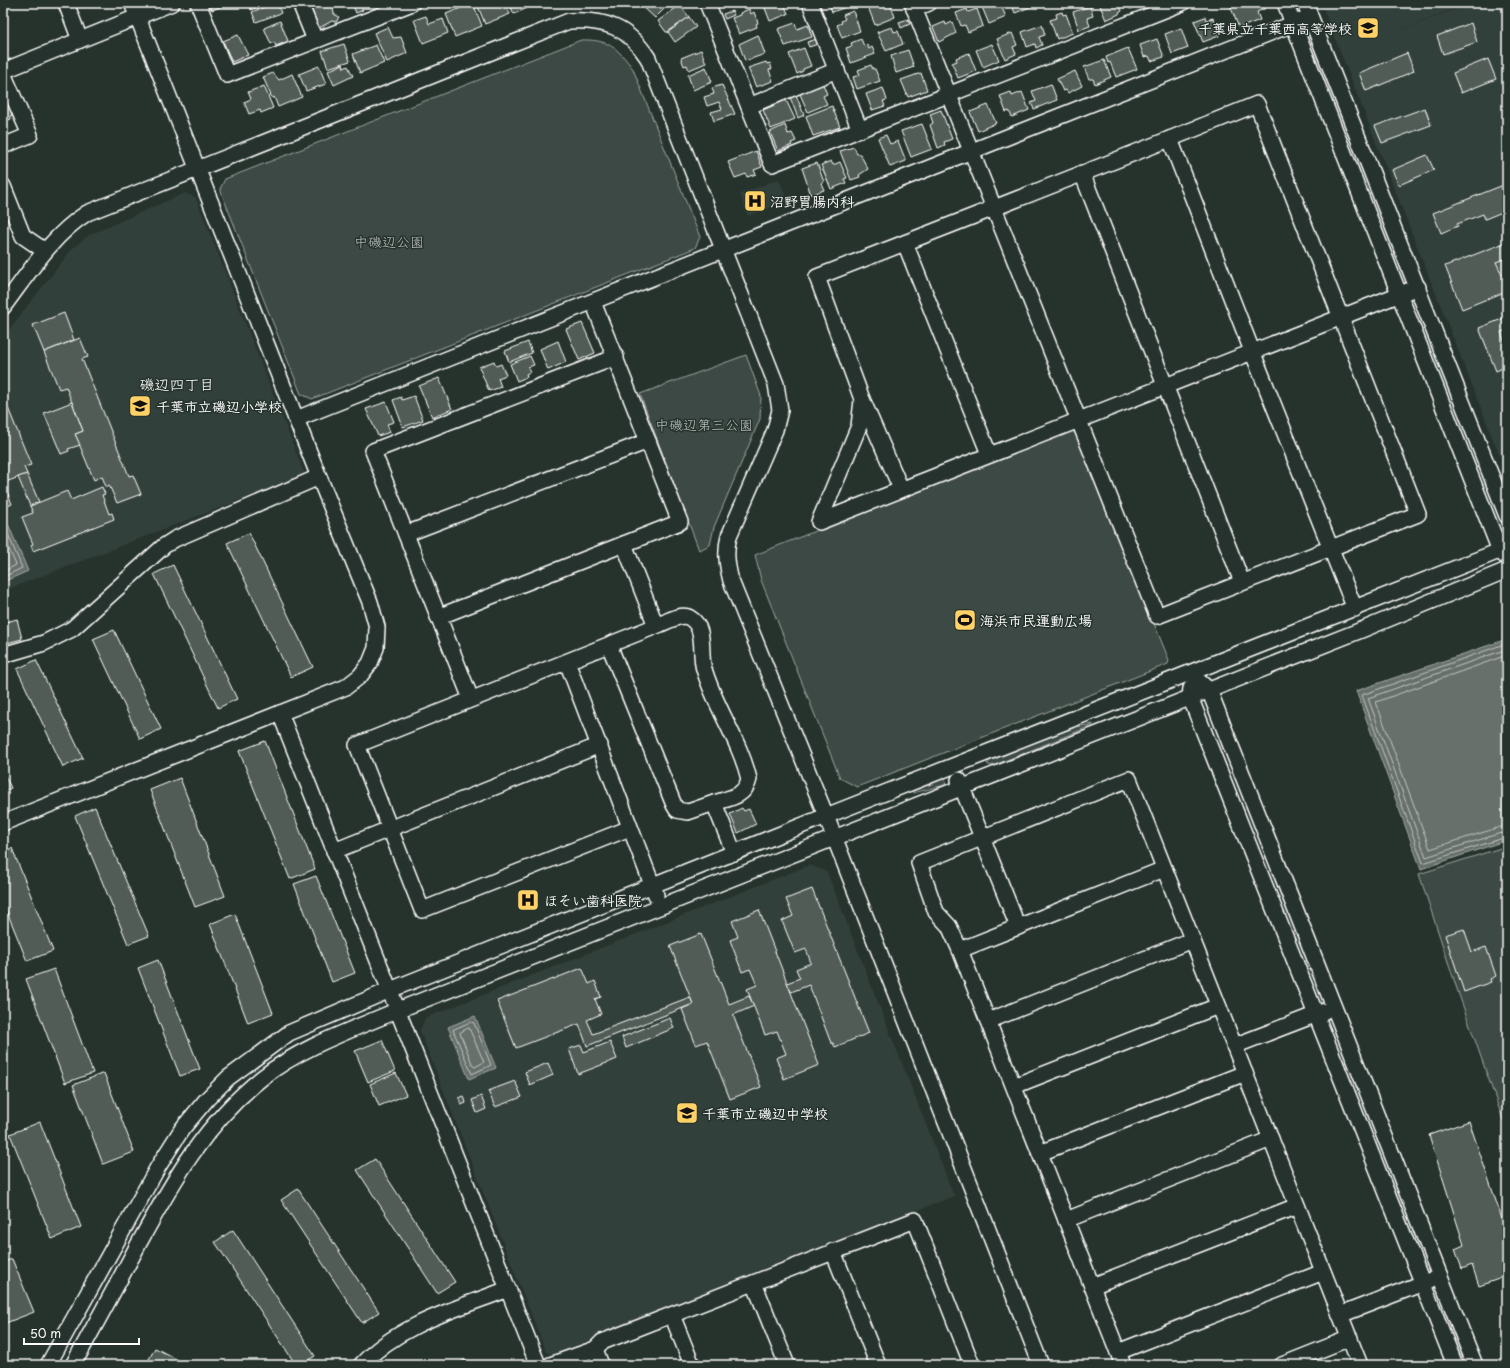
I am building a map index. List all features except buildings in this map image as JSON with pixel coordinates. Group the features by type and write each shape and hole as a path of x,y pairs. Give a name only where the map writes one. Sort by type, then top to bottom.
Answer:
{"street":[{"path":"66,3 80,40"},
{"path":"3,823 346,687 360,676 370,663 376,648 378,627 370,602 319,477 132,3"},
{"path":"3,146 30,135 3,72 172,3"},
{"path":"198,3 226,75 405,4"},
{"path":"300,3 315,40"},
{"path":"707,3 772,164 1182,3"},
{"path":"810,3 860,130"},
{"path":"901,489 862,399 817,277 993,209 1257,104 1418,514 1157,616 993,209 913,6 929,3"},
{"path":"48,1365 158,1167 182,1129 207,1099 250,1060 289,1033 390,990 826,816 1504,552 1285,3"},
{"path":"1305,3 1507,516"},
{"path":"296,419 1310,18"},
{"path":"3,307 45,251 64,230 87,213 569,21 590,20 608,25 622,31 638,43 648,58 776,384 780,410 775,430 729,536 726,547 726,561 731,582 826,816 1041,1365"},
{"path":"749,106 837,70"},
{"path":"1170,139 1252,351 1355,609"},
{"path":"1082,173 1164,386 1242,582"},
{"path":"3,186 23,236 45,251"},
{"path":"905,243 989,454"},
{"path":"862,399 859,426 819,522 1078,419 1418,287"},
{"path":"438,617 680,522 593,302"},
{"path":"471,699 373,451 616,357"},
{"path":"406,534 648,440"},
{"path":"3,655 44,643 72,629 164,546 175,539 319,477"},
{"path":"624,544 656,626"},
{"path":"73,1365 175,1177 200,1142 225,1112 264,1077 300,1053 398,1010 1364,629 1507,570"},
{"path":"609,645 677,810 688,812 741,793 747,788 749,779 748,773 703,668 703,642 694,621 688,616 682,616 656,626 357,745 422,910 630,828"},
{"path":"567,662 661,907"},
{"path":"1191,674 1209,690 1475,1365"},
{"path":"1191,674 1190,697 1455,1365"},
{"path":"280,713 538,1365"},
{"path":"334,851 600,745"},
{"path":"954,767 1018,927"},
{"path":"1323,1272 1121,1359 960,950 949,926 936,912 919,863 1128,779 1360,1365"},
{"path":"714,803 734,853"},
{"path":"960,950 1164,869"},
{"path":"988,1021 1192,940"},
{"path":"1014,1086 1218,1006"},
{"path":"1234,1046 1333,1007"},
{"path":"1040,1153 1245,1073"},
{"path":"1066,1220 1271,1139"},
{"path":"1092,1286 1297,1206"},
{"path":"550,1365 595,1349 602,1342 914,1220 972,1365"},
{"path":"833,1251 878,1365"},
{"path":"1340,1315 1441,1276"},
{"path":"754,1283 787,1365"},
{"path":"361,1365 375,1350 404,1330 508,1289"},
{"path":"672,1315 692,1365"},
{"path":"1282,1365 1350,1338"},
{"path":"595,1349 601,1365"}],"shaded area":[{"path":"1321,3 1469,3 1386,36 1472,3 1507,3 1507,474"},
{"path":"779,179 788,201 748,216 740,194"},
{"name":"千葉市立磯辺小学校","path":"185,193 196,198 305,475 3,591 3,337 72,249 89,235"},
{"name":"千葉市立磯辺中学校","path":"810,865 827,872 954,1196 552,1355 546,1352 420,1031 425,1018"}],"green space":[{"name":"中磯辺公園","path":"581,40 598,41 612,46 622,55 633,69 700,237 695,248 312,399 301,394 220,189 225,179"},
{"name":"中磯辺第三公園","path":"746,355 761,396 760,419 714,527 710,545 699,550 640,394"},
{"name":"海浜市民運動広場","path":"1069,430 1076,433 1169,660 1168,664 857,787 840,778 761,580 755,555"},
{"path":"1093,724 992,766 987,764 990,760 1076,727"},
{"path":"943,779 946,781 945,785 913,793 913,791"},
{"path":"1507,846 1507,1131 1457,989 1419,874"}],"water":[{"path":"5,517 28,571 3,582 3,518"},
{"path":"1507,639 1507,840 1421,869 1356,691"},
{"path":"475,1016 496,1068 469,1079 448,1027"}],"place":[{"name":"千葉県立千葉西高等学校","path":"1368,28"},
{"name":"沼野胃腸内科","path":"755,201"},
{"name":"千葉市立磯辺小学校","path":"140,406"},
{"name":"海浜市民運動広場","path":"965,620"},
{"name":"ほそい歯科医院","path":"528,900"},
{"name":"千葉市立磯辺中学校","path":"687,1113"}],"district":[{"name":"磯辺四丁目","path":"177,383"}]}
